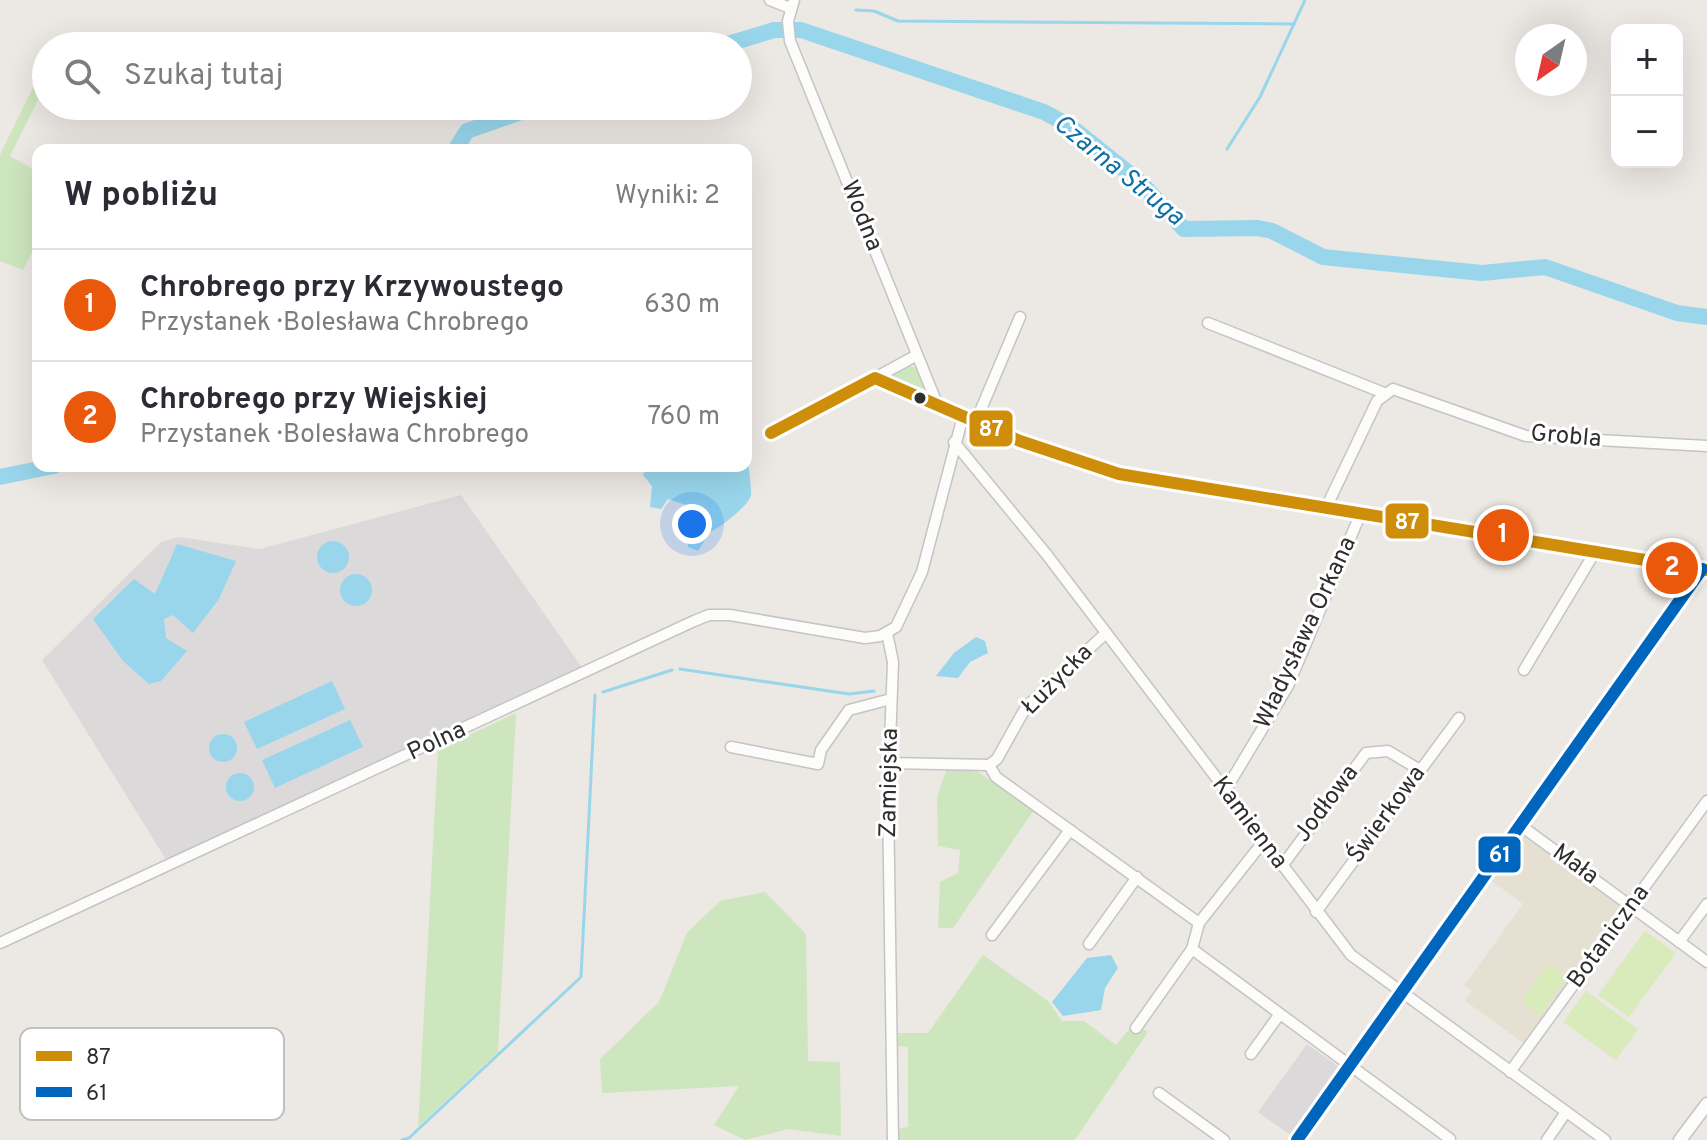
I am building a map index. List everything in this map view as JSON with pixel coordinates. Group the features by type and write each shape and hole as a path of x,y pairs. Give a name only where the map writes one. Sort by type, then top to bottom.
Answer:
{"street":[{"path":"770,0 792,4"},
{"name":"Wodna","path":"792,4 788,21 790,41 938,406"},
{"path":"976,421 1020,317"},
{"name":"Grobla","path":"1208,323 1384,393 1393,389 1404,392 1526,436 1707,446"},
{"path":"771,433 917,355"},
{"path":"875,378 1072,461 1119,474 1705,570 1399,993 1297,1140"},
{"path":"1325,510 1384,393"},
{"path":"887,633 906,612 922,572 963,416"},
{"name":"Kamienna","path":"954,442 1106,633 1351,955 1399,993 1605,1140"},
{"name":"Władysława Orkana","path":"1225,791 1288,686 1360,515"},
{"path":"1524,670 1595,552"},
{"name":"Polna","path":"0,943 709,615 788,622 865,638 887,633"},
{"name":"Zamiejska","path":"887,633 892,653 889,763 893,1140"},
{"name":"Łużycka","path":"989,765 997,759 1026,707 1106,633"},
{"path":"731,747 818,764 821,750 849,710 891,699"},
{"name":"Świerkowa","path":"1316,912 1459,718"},
{"name":"Jodłowa","path":"1282,866 1366,753 1388,751 1420,770"},
{"path":"889,763 989,765 996,777 1199,923"},
{"name":"Botaniczna","path":"1510,1072 1707,801"},
{"name":"Mała","path":"1520,825 1707,962"},
{"path":"992,935 1070,830"},
{"path":"1136,1028 1192,949 1199,923 1263,842"},
{"path":"1089,944 1137,877"},
{"path":"1679,942 1707,904"},
{"path":"1192,949 1450,1139"},
{"path":"1251,1054 1279,1015"},
{"path":"1159,1093 1224,1140"},
{"path":"1680,1140 1707,1104"},
{"path":"1547,1140 1566,1112"}],"shaded area":[{"path":"461,495 583,669 167,861 42,660 161,542 179,537 260,549"},
{"path":"1524,830 1625,904 1525,1044 1465,1001 1472,991 1464,986 1523,904 1489,879"},
{"path":"1307,1044 1339,1067 1292,1136 1258,1112"}],"green space":[{"path":"32,90 32,112 10,156 32,169 32,253 23,270 0,261 0,155"},
{"path":"908,365 919,369 925,386 923,389 894,381 894,372"},
{"path":"516,713 498,1052 418,1127 438,750"},
{"path":"947,768 978,772 1034,810 953,928 938,928 940,882 958,873 960,850 938,846 937,797"},
{"path":"765,892 806,934 808,1061 840,1062 841,1136 788,1129 745,1140 714,1125 739,1086 602,1093 600,1059 659,1002 687,933 720,901"},
{"path":"1645,931 1676,953 1629,1017 1598,995"},
{"path":"983,955 1048,1001 1062,1021 1084,1021 1116,1045 1134,1023 1148,1032 1075,1140 896,1140 898,1129 908,1127 908,1047 897,1046 896,1033 928,1033"},
{"path":"1548,964 1567,977 1540,1016 1521,1002"},
{"path":"1586,991 1638,1029 1616,1060 1563,1022"}],"water":[{"path":"644,472 749,472 751,495 733,516 710,532 698,551 688,547 686,505 668,499 661,509 650,507 652,486 643,475"},
{"path":"333,541 344,546 349,557 344,568 333,573 322,568 317,557 322,546"},
{"path":"177,544 236,561 219,599 193,633 173,615 164,619 166,638 187,651 161,681 149,684 123,661 93,619 134,579 155,594"},
{"path":"356,574 367,579 372,590 367,601 356,606 345,601 340,590 345,579"},
{"path":"976,637 985,641 988,653 970,662 958,678 936,676 954,653"},
{"path":"332,681 345,709 257,749 244,722"},
{"path":"350,720 363,747 275,788 262,760"},
{"path":"223,734 233,738 237,748 233,758 223,762 213,758 209,748 213,738"},
{"path":"240,773 250,777 254,787 250,797 240,801 230,797 226,787 230,777"},
{"path":"1111,955 1118,968 1105,988 1101,1010 1063,1016 1052,1002 1087,958"}],"waterway":[{"path":"1227,149 1260,97 1305,0"},
{"path":"856,10 874,11 898,21 1294,24"},
{"name":"Czarna Struga","path":"752,37 774,30 801,30 1044,112 1070,126 1140,182 1184,229 1258,228 1272,231 1323,257 1482,273 1545,267 1677,313 1707,317"},
{"name":"Czarna Struga","path":"459,144 467,131 498,120"},
{"name":"Czarna Struga","path":"0,477 32,470"},
{"path":"680,669 849,694 874,691"},
{"path":"603,692 672,670"},
{"path":"402,1140 409,1138 581,977 595,695"}],"transit line":[{"name":"87","path":"771,433 875,378 1020,441 1119,474 1707,570"},
{"name":"61","path":"1297,1140 1702,569"}],"place":[{"name":"Chrobrego przy Krzywoustego","path":"1503,535"},
{"name":"Chrobrego przy Wiejskiej","path":"1672,568"}]}
